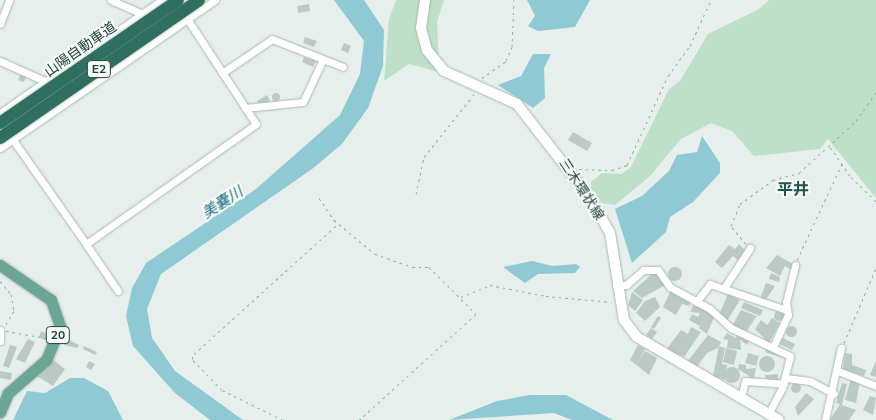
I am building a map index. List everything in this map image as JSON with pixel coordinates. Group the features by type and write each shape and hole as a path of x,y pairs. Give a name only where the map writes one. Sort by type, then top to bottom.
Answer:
{"highway":[{"name":"山陽自動車道","path":"0,122 176,0"},
{"name":"山陽自動車道","path":"0,138 199,0"}],"main road":[{"name":"三木環状線","path":"425,0 421,28 427,50 444,71 479,84 517,104 571,171 610,233 618,303 624,320 637,337 779,420"},
{"name":"20","path":"0,265 51,300 60,326 57,340 46,360 1,404"}],"street":[{"path":"0,24 9,0"},
{"path":"111,0 143,14"},
{"path":"0,113 162,0"},
{"path":"86,244 256,124 176,0"},
{"path":"0,148 215,0"},
{"path":"222,73 272,39 343,67"},
{"path":"245,108 304,102 323,59"},
{"path":"0,61 45,81"},
{"path":"0,122 118,291"},
{"path":"724,288 750,248"},
{"path":"773,347 787,310 795,265"},
{"path":"616,285 626,285 651,268 731,328 790,356 785,381 768,414"},
{"path":"696,302 710,284 787,310"},
{"path":"0,330 0,341"},
{"path":"825,420 834,394 841,348"},
{"path":"838,371 876,386"},
{"path":"741,398 745,382 810,381 834,394"}],"path":[{"path":"416,194 424,157 479,84 506,61 512,47 514,0"},
{"path":"571,171 628,165 668,76 690,46 711,0"},
{"path":"750,248 731,226 740,204 773,180 799,173 865,112 876,92"},
{"path":"829,147 876,201"},
{"path":"795,265 842,164"},
{"path":"319,198 338,224 384,259 412,267 429,267 476,314 474,318 359,420"},
{"path":"283,420 238,401 192,359 338,224"},
{"path":"841,348 876,268"},
{"path":"0,281 11,294 14,311 0,330 57,340"},
{"path":"461,297 490,285 546,296 618,303"}],"green space":[{"path":"396,0 444,0 437,22 439,72 409,64 384,81 389,19"},
{"path":"769,0 876,0 876,198 828,139 820,149 754,156 732,131 711,123 681,139 650,176 615,205 602,203 591,190 591,182 602,173 621,174 631,167 669,89 680,81 708,34 759,9"}],"water":[{"path":"334,0 364,0 384,30 383,66 368,108 342,144 312,169 161,274 147,309 152,338 175,371 243,420 210,420 175,393 133,346 126,316 132,288 146,263 256,189 340,115 360,74 364,41"},
{"path":"527,0 590,0 575,27 538,31 528,26 535,16"},
{"path":"533,54 551,54 544,68 545,98 533,108 498,85 521,76"},
{"path":"702,136 720,163 720,173 693,202 670,217 666,232 632,263 615,209 642,196 669,171 677,155 697,152"},
{"path":"532,261 553,266 576,264 580,267 575,273 538,274 525,283 503,267"},
{"path":"70,378 84,378 108,391 123,420 13,420 27,391 45,393"},
{"path":"530,395 566,395 613,420 572,420 554,413 449,420 497,401"}],"building":[{"path":"309,4 310,11 298,13 297,6"},
{"path":"305,37 317,41 314,47 303,43"},
{"path":"344,43 351,46 348,53 341,50"},
{"path":"304,57 316,61 313,67 302,62"},
{"path":"21,73 27,75 24,82 18,80"},
{"path":"276,93 280,97 276,101 272,97"},
{"path":"267,95 270,101 261,107 257,101"},
{"path":"573,132 592,143 587,151 568,140"},
{"path":"739,244 746,251 738,260 733,256 722,268 715,262 729,245 735,249"},
{"path":"777,255 793,264 792,270 785,266 780,276 766,268"},
{"path":"675,267 680,269 682,274 680,279 675,281 670,279 668,274 670,269"},
{"path":"654,272 665,285 642,298 633,291"},
{"path":"771,273 780,277 779,282 769,279"},
{"path":"766,283 775,286 765,301 760,299"},
{"path":"671,290 691,302 689,306 682,304 676,315 663,307"},
{"path":"632,292 643,300 635,311 628,305"},
{"path":"728,294 740,300 727,321 719,315"},
{"path":"655,297 660,307 645,321 636,313 645,301"},
{"path":"744,302 763,310 760,316 741,308"},
{"path":"694,304 715,315 707,334 699,328 708,314 700,326 689,320 692,314 698,317 700,313 690,312"},
{"path":"741,310 757,316 746,332 732,326"},
{"path":"777,311 781,311 784,316 783,320 777,321 774,318 774,314"},
{"path":"658,316 661,318 654,329 651,327"},
{"path":"772,318 780,323 769,343 755,329 761,320 767,325"},
{"path":"789,326 793,326 796,331 795,335 789,336 786,333 786,329"},
{"path":"691,327 701,332 684,357 666,350 681,330 688,334"},
{"path":"651,328 657,332 652,339 646,335"},
{"path":"41,331 47,334 45,340 39,338"},
{"path":"727,333 736,338 737,333 750,339 747,345 740,340 741,350 727,348 728,340 723,339"},
{"path":"708,335 721,342 718,348 707,353 697,367 687,362"},
{"path":"781,337 795,344 792,350 778,343"},
{"path":"28,339 35,342 25,363 16,359"},
{"path":"67,339 79,345 77,348 64,345"},
{"path":"10,345 17,347 9,368 3,366"},
{"path":"638,345 645,349 638,362 645,351 657,358 649,375 630,360"},
{"path":"84,346 97,352 95,355 83,349"},
{"path":"719,346 725,348 722,364 727,365 725,380 713,376"},
{"path":"767,347 784,353 783,358 765,352"},
{"path":"726,348 737,351 734,365 723,362"},
{"path":"748,353 759,356 756,366 745,363"},
{"path":"845,353 852,354 852,365 866,370 864,376 843,369"},
{"path":"764,356 770,356 775,361 773,370 764,372 759,367 759,361"},
{"path":"53,360 65,369 53,386 37,376"},
{"path":"89,361 95,364 91,370 86,367"},
{"path":"876,361 876,375 875,377 870,375"},
{"path":"739,364 746,365 746,369 756,368 754,379 738,369"},
{"path":"732,367 738,369 740,375 738,381 732,383 726,381 724,375 726,369"},
{"path":"0,371 12,373 11,380 0,378"},
{"path":"778,374 778,380 766,381 765,375"},
{"path":"851,378 860,381 856,403 845,400"},
{"path":"794,383 798,383 801,388 800,392 794,393 791,390 791,386"},
{"path":"842,383 847,384 842,405 856,410 849,420 830,420 840,404 836,403"},
{"path":"806,393 814,399 798,416 795,407"},
{"path":"870,396 876,398 873,415 863,410"}],"district":[{"name":"平井","path":"793,189"}],"water label":[{"name":"美嚢川","path":"222,202"}]}
